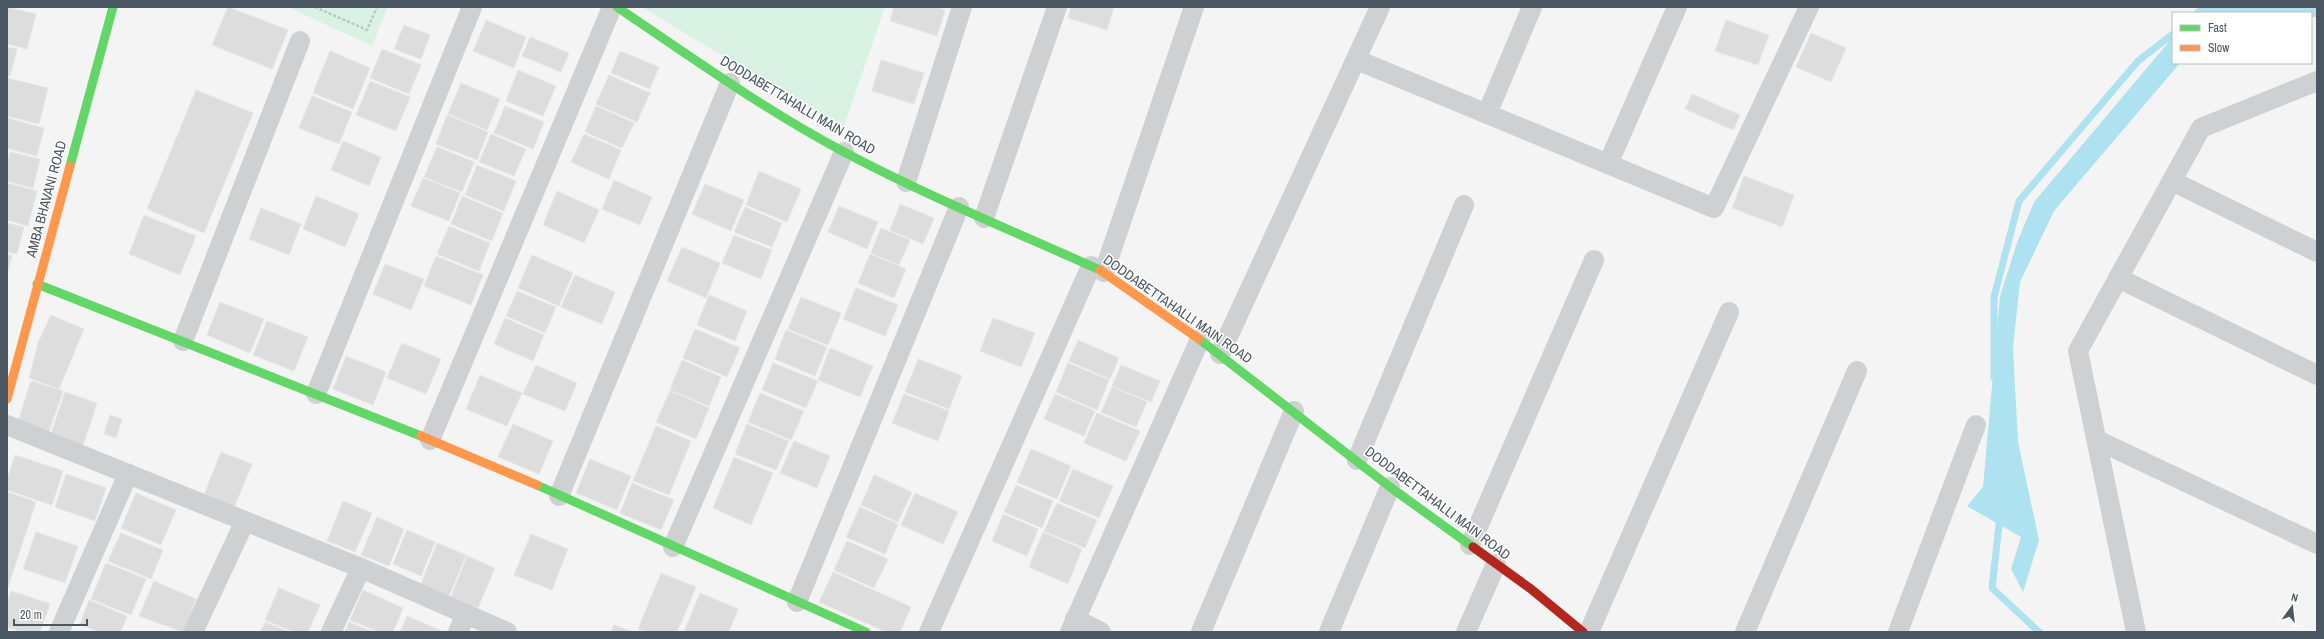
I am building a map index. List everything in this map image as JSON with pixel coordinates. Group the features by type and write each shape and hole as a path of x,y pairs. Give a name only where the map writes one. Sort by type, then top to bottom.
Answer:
{"street":[{"name":"AMBA BHAVANI ROAD","path":"7,399 113,7"},
{"path":"316,394 472,7"},
{"path":"430,440 612,7"},
{"name":"DODDABETTAHALLI MAIN ROAD","path":"617,7 730,83 844,152 959,207 1097,269 1220,354 1357,460 1390,488 1496,564 1583,632"},
{"path":"906,182 962,7"},
{"path":"984,218 1057,7"},
{"path":"929,632 1097,269 1194,7"},
{"path":"1220,354 1357,60 1380,7"},
{"path":"1487,114 1532,7"},
{"path":"1608,164 1677,7"},
{"path":"1357,60 1714,208 1809,7"},
{"path":"183,341 300,40"},
{"path":"559,496 730,83"},
{"path":"2136,632 2078,351 2201,128 2311,88"},
{"path":"673,547 844,152"},
{"path":"2172,181 2317,252"},
{"path":"1357,460 1464,205"},
{"path":"797,602 959,207"},
{"path":"1470,545 1594,260"},
{"path":"2118,278 2317,375"},
{"path":"37,284 430,440 866,632"},
{"path":"1589,632 1730,312"},
{"path":"1100,632 1073,626 1200,340"},
{"path":"1745,632 1857,371"},
{"path":"1201,632 1294,411"},
{"path":"1898,632 1976,425"},
{"path":"7,426 361,568 507,632"},
{"path":"2096,440 2317,544"},
{"path":"59,632 128,474"},
{"path":"1329,632 1390,488"},
{"path":"193,632 245,521"},
{"path":"1466,632 1496,564"},
{"path":"331,632 361,568"},
{"path":"458,632 466,614"}],"path":[{"path":"315,7 367,30 377,7"}],"green space":[{"path":"288,7 388,7 372,46"},
{"path":"642,7 885,7 843,129"}],"water":[{"path":"2198,7 2317,7 2317,17 2312,17 2312,12 2194,12"},
{"path":"2172,38 2172,64 2179,64 2054,211 2020,282 2013,348 2018,442 2039,540 2023,592 2011,569 2021,537 1967,506 1983,487 2000,296 2018,240 2034,202"}],"building":[{"path":"7,7 36,14 27,49 7,44"},
{"path":"228,7 288,30 272,69 212,45"},
{"path":"894,7 935,7 945,10 937,36 890,21"},
{"path":"1071,7 1114,7 1107,30 1068,18"},
{"path":"486,20 526,37 514,68 473,51"},
{"path":"1726,20 1769,35 1758,65 1715,51"},
{"path":"404,25 430,35 421,59 394,49"},
{"path":"1811,33 1846,48 1831,82 1796,67"},
{"path":"530,37 569,53 561,72 522,56"},
{"path":"7,47 17,49 10,76 7,75"},
{"path":"382,49 421,65 409,94 370,78"},
{"path":"330,51 370,68 353,109 313,93"},
{"path":"620,51 659,67 650,89 611,73"},
{"path":"881,60 924,73 914,104 872,91"},
{"path":"518,70 556,86 543,116 506,101"},
{"path":"609,75 650,93 637,122 596,104"},
{"path":"7,78 48,88 39,124 7,116"},
{"path":"370,81 410,97 396,131 356,115"},
{"path":"461,83 500,99 487,130 448,114"},
{"path":"196,90 253,113 204,233 147,209"},
{"path":"1692,94 1740,115 1733,130 1685,109"},
{"path":"312,96 352,112 339,144 299,128"},
{"path":"505,106 544,122 533,149 494,133"},
{"path":"596,106 634,123 622,148 585,132"},
{"path":"447,115 488,132 477,160 436,144"},
{"path":"7,118 44,128 37,156 7,148"},
{"path":"491,134 526,149 514,176 479,162"},
{"path":"584,134 621,150 609,179 571,162"},
{"path":"343,141 381,157 369,186 331,170"},
{"path":"437,147 474,162 462,192 424,177"},
{"path":"10,152 40,159 33,188 7,181 7,165"},
{"path":"477,165 516,181 504,211 465,195"},
{"path":"759,171 801,189 787,222 746,205"},
{"path":"1744,176 1794,195 1782,227 1732,208"},
{"path":"423,178 460,193 449,221 411,206"},
{"path":"614,180 652,197 640,225 602,209"},
{"path":"7,183 37,191 28,226 7,220"},
{"path":"705,184 744,200 731,231 692,214"},
{"path":"557,191 599,210 584,243 543,225"},
{"path":"316,196 359,214 345,247 303,229"},
{"path":"462,196 503,213 492,241 451,224"},
{"path":"900,204 934,218 923,244 890,230"},
{"path":"839,206 878,222 867,249 828,232"},
{"path":"745,207 782,223 772,247 734,232"},
{"path":"261,208 301,224 289,255 249,239"},
{"path":"144,215 196,236 180,275 129,254"},
{"path":"7,223 24,227 17,254 7,252"},
{"path":"449,226 490,243 479,271 437,254"},
{"path":"881,228 910,240 899,265 871,253"},
{"path":"734,235 772,250 761,279 722,263"},
{"path":"682,247 720,263 706,298 667,281"},
{"path":"7,254 12,256 7,275"},
{"path":"870,254 906,269 894,298 858,283"},
{"path":"532,255 573,273 559,306 518,288"},
{"path":"436,256 483,275 471,305 424,286"},
{"path":"385,264 424,279 411,310 373,294"},
{"path":"575,275 615,292 602,324 561,307"},
{"path":"856,288 898,305 885,336 843,319"},
{"path":"517,291 556,307 545,333 506,316"},
{"path":"709,295 747,311 735,341 697,325"},
{"path":"801,297 841,313 828,345 788,329"},
{"path":"220,302 264,319 250,353 207,335"},
{"path":"51,315 84,329 59,389 29,378 38,343"},
{"path":"505,318 544,335 533,361 494,344"},
{"path":"993,318 1035,333 1021,367 980,351"},
{"path":"267,321 308,337 294,371 253,355"},
{"path":"695,329 740,348 727,377 683,358"},
{"path":"786,330 827,347 815,376 775,359"},
{"path":"1078,340 1119,358 1110,379 1069,361"},
{"path":"402,343 441,359 426,394 387,378"},
{"path":"830,348 873,366 860,397 818,380"},
{"path":"346,356 386,372 373,405 333,389"},
{"path":"918,359 962,376 949,409 905,392"},
{"path":"682,360 721,377 709,406 670,390"},
{"path":"773,363 818,381 806,408 762,390"},
{"path":"1068,363 1109,380 1097,410 1056,392"},
{"path":"536,365 577,383 565,411 523,394"},
{"path":"1121,365 1160,381 1151,402 1112,386"},
{"path":"480,375 522,393 507,426 466,409"},
{"path":"31,381 63,391 48,434 17,424"},
{"path":"1112,387 1147,402 1136,427 1101,412"},
{"path":"670,391 709,408 696,439 656,422"},
{"path":"65,392 97,403 82,448 50,437"},
{"path":"760,393 804,411 791,440 748,422"},
{"path":"904,394 949,411 938,441 892,423"},
{"path":"1055,394 1095,411 1084,436 1044,419"},
{"path":"1097,413 1140,431 1126,461 1084,443"},
{"path":"110,415 122,419 116,438 104,434"},
{"path":"513,424 553,441 539,474 498,457"},
{"path":"747,424 789,441 776,470 735,454"},
{"path":"656,426 691,441 669,495 633,481"},
{"path":"794,441 830,456 817,488 780,473"},
{"path":"1031,449 1071,466 1057,499 1017,482"},
{"path":"221,452 252,464 234,508 204,495"},
{"path":"15,455 63,471 52,505 7,490 7,479"},
{"path":"734,457 773,473 751,525 713,508"},
{"path":"590,459 631,476 617,510 576,493"},
{"path":"1073,469 1113,486 1099,518 1059,501"},
{"path":"66,474 106,488 95,521 55,507"},
{"path":"874,475 912,492 898,522 861,505"},
{"path":"632,483 674,500 661,530 620,513"},
{"path":"1016,485 1053,501 1042,528 1004,512"},
{"path":"7,492 36,502 8,587 7,587"},
{"path":"136,493 176,510 161,545 121,528"},
{"path":"915,493 958,512 943,544 901,525"},
{"path":"343,501 372,513 355,552 327,541"},
{"path":"1057,503 1097,520 1085,548 1044,531"},
{"path":"860,507 898,524 885,554 846,537"},
{"path":"1003,514 1038,529 1027,556 992,541"},
{"path":"377,517 404,529 389,566 361,555"},
{"path":"407,530 435,542 421,576 393,564"},
{"path":"36,532 78,546 65,583 23,569"},
{"path":"1043,532 1082,549 1068,584 1029,567"},
{"path":"121,533 163,550 151,579 108,561"},
{"path":"531,534 568,549 552,590 514,575"},
{"path":"847,541 888,559 874,588 834,570"},
{"path":"437,543 466,555 449,596 421,584"},
{"path":"467,556 495,568 478,608 451,597"},
{"path":"106,563 146,579 131,615 91,599"},
{"path":"833,572 911,607 900,632 886,632 819,602"},
{"path":"661,573 696,587 677,632 646,632 638,629"},
{"path":"154,581 196,599 183,632 139,616"},
{"path":"279,588 320,605 308,632 294,632 265,620"},
{"path":"363,590 403,608 393,632 379,632 350,620"},
{"path":"11,591 50,604 40,632 22,632 7,627 7,604"},
{"path":"700,593 738,609 729,632 684,632"},
{"path":"89,600 127,616 121,632 99,632 80,624"},
{"path":"407,616 444,632 400,632"},
{"path":"265,622 289,632 260,632"},
{"path":"349,622 373,632 345,632"},
{"path":"614,625 633,632 611,632"}],"waterway":[{"path":"1994,377 1994,297 2019,201 2138,61 2172,35"},
{"path":"2000,516 1992,588 2039,632"}],"traffic: fast":[{"path":"70,166 113,7"},
{"path":"617,7 757,101 844,152 939,199 1100,270"},
{"path":"37,284 421,436"},
{"path":"1199,339 1390,487 1473,547"},
{"path":"537,485 866,632"}],"traffic: slow":[{"path":"7,399 70,166"},
{"path":"1100,270 1199,339"},
{"path":"421,436 537,485"}],"traffic: jam":[{"path":"1473,547 1531,589 1583,632"}]}
